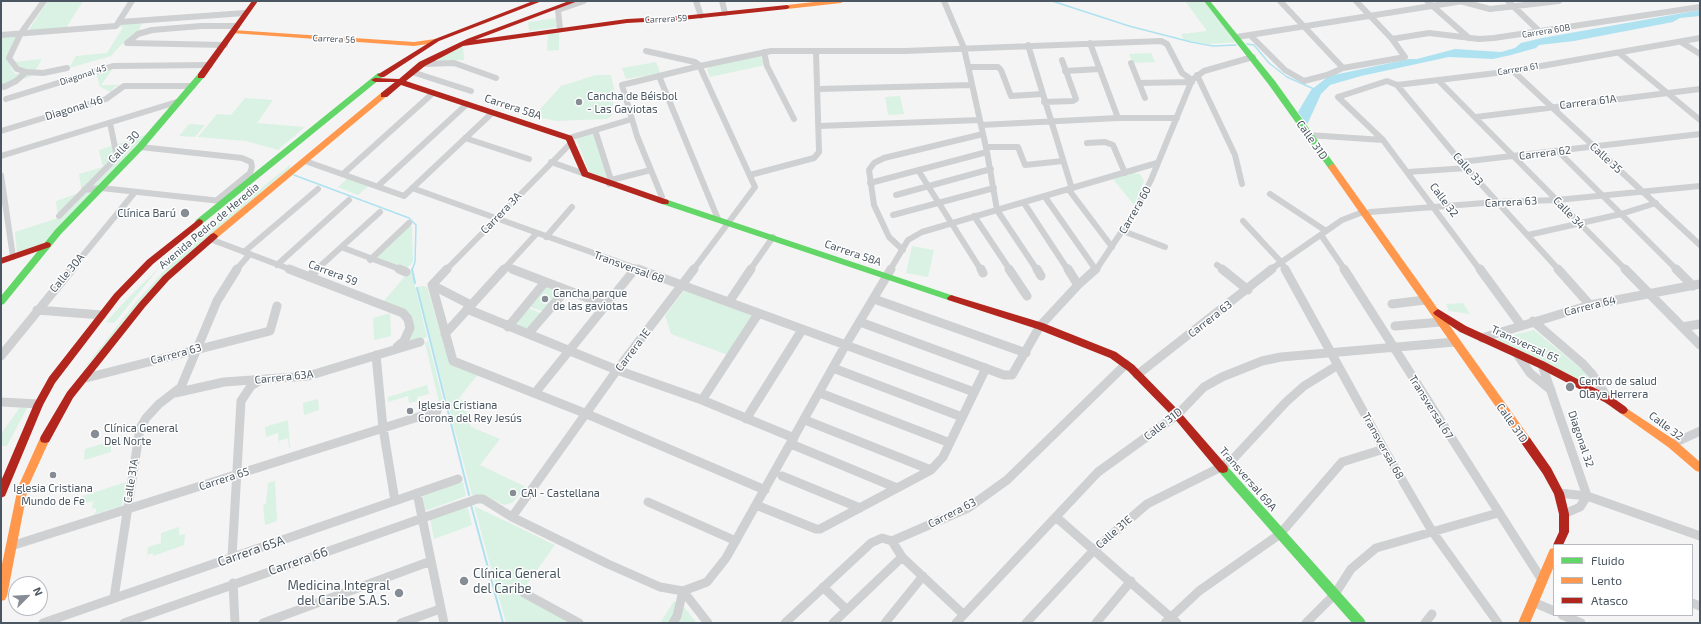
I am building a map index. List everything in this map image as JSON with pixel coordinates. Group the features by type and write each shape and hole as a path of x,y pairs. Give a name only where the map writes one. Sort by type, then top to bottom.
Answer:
{"main road":[{"name":"Calle 30","path":"1,302 47,245 140,147 193,86 225,45 254,1"},
{"name":"Avenida Pedro de Heredia","path":"1,493 37,404 56,373 102,315 150,262 220,201 375,80 418,51 435,41 471,26 539,1"},
{"name":"Avenida Pedro de Heredia","path":"1,596 23,487 43,441 64,403 159,284 210,239 422,64 435,60 458,45 488,36 575,1"},
{"name":"Carrera 59","path":"488,36 627,21 725,14 841,1"},
{"name":"Calle 31D","path":"1207,1 1241,42 1366,212 1425,300 1547,471 1559,493 1564,511"},
{"name":"Carrera 56","path":"234,31 414,44 435,41"},
{"name":"Carrera 56","path":"234,31 413,47 418,51"},
{"path":"411,73 408,82 411,86"},
{"name":"Carrera 58A","path":"375,80 388,79 400,82 570,140"},
{"name":"Carrera 58A","path":"390,90 411,86"},
{"path":"570,140 585,174"},
{"path":"297,142 294,151 299,154 307,154 316,151"},
{"path":"273,161 283,159 291,160 295,164 293,170"},
{"name":"Carrera 58A","path":"585,174 887,277 1040,326 1097,348 1113,356"},
{"path":"1,261 47,245"},
{"name":"Transversal 65","path":"1431,308 1456,326 1542,365 1609,400"},
{"name":"Transversal 69A","path":"1113,356 1126,364 1177,415 1221,467 1360,623"},
{"name":"Calle 32","path":"1609,400 1672,444 1700,468"},
{"path":"1558,544 1564,532 1564,511"},
{"path":"1524,623 1553,555"}],"street":[{"path":"44,1 21,33 9,58 17,70 26,72 43,73 67,68"},
{"path":"117,24 132,1"},
{"path":"560,29 558,10 584,1"},
{"path":"696,1 701,16"},
{"path":"722,1 725,14"},
{"path":"944,1 964,48 969,67 991,170 997,210 1041,276"},
{"path":"1280,1 1343,68"},
{"path":"1250,35 1285,70 1304,81 1327,75 1343,68 1405,57 1392,39 1356,1"},
{"path":"1427,1 1469,38"},
{"path":"1241,42 1250,35 1371,17 1463,1"},
{"path":"1508,1 1540,32"},
{"path":"1456,2 1482,8 1559,1"},
{"name":"Carrera 60B","path":"1392,39 1429,33 1469,38 1494,38 1700,6"},
{"path":"1,35 246,12"},
{"path":"225,45 128,44 130,39 141,32 198,26 234,31"},
{"name":"Carrera 61","path":"1338,97 1386,81 1398,85 1512,70 1700,38"},
{"path":"659,200 662,197 632,119 622,85 764,52 964,48 1090,43 1164,42 1167,44 1182,73 1194,79 1235,155 1242,184"},
{"path":"1681,42 1700,54"},
{"path":"1090,43 1118,118"},
{"path":"1028,45 1063,161 1070,190 1112,247"},
{"path":"646,51 695,62 700,66 750,175 814,158 819,152 816,52"},
{"path":"764,52 767,66 794,119"},
{"path":"1619,53 1700,120"},
{"path":"1139,83 1194,79 1252,57"},
{"path":"435,60 454,63 496,78"},
{"path":"1044,102 1075,100 1062,60"},
{"path":"1131,63 1145,98"},
{"name":"Diagonal 45","path":"3,101 112,66 210,65"},
{"path":"969,67 998,67 1001,70 1008,92 1011,96 1042,94"},
{"path":"1065,71 1100,69"},
{"name":"Calle 35","path":"1512,70 1700,245"},
{"path":"3,101 7,90 3,87 20,78 26,72"},
{"path":"411,73 470,91"},
{"path":"659,76 718,219"},
{"name":"Carrera 60","path":"986,368 1004,375 1012,375 1026,353 1040,326 1078,285 1096,270 1142,201 1194,79"},
{"name":"Calle 34","path":"1438,80 1700,345"},
{"path":"818,88 972,85"},
{"name":"Calle 33","path":"1398,85 1461,162 1590,305"},
{"name":"Diagonal 46","path":"1,131 106,99 124,86 193,86"},
{"name":"Carrera 61A","path":"1476,117 1700,89"},
{"path":"343,174 433,93"},
{"name":"Calle 32","path":"1338,97 1383,140 1521,325"},
{"path":"1,156 180,101"},
{"path":"378,186 467,104"},
{"path":"304,161 404,196 492,113"},
{"path":"819,126 1051,123 1118,118 1177,118"},
{"path":"570,140 595,130 632,119"},
{"path":"59,216 117,157 110,122"},
{"path":"595,130 610,182 651,170"},
{"path":"903,250 889,237 882,226 874,205 869,170 874,163 884,158 983,134"},
{"name":"Carrera 62","path":"1461,162 1514,157 1700,134"},
{"path":"1308,135 1383,140"},
{"path":"465,138 529,159"},
{"name":"Carrera 3A","path":"432,285 551,162 570,140"},
{"path":"1087,143 1106,142 1113,145 1125,173"},
{"path":"84,190 101,188 220,201 250,173 252,167 250,162 242,158 140,147"},
{"path":"870,183 986,150 1018,147 1020,148 1025,165 1063,161"},
{"path":"1558,151 1621,214 1697,285"},
{"name":"Carrera 58A","path":"551,162 585,174"},
{"path":"512,517 660,586 683,591 707,582 718,569 736,541 845,346 908,240 922,232 951,223 1070,190 1157,163"},
{"path":"1408,172 1467,168"},
{"path":"918,170 984,273"},
{"path":"896,195 991,170"},
{"name":"Carrera 1E","path":"512,517 588,414 617,370 753,192 754,184 750,175"},
{"path":"1,180 13,257"},
{"name":"Carrera 63","path":"1137,375 1248,290 1281,262 1342,220 1366,212 1435,208 1497,202 1557,200 1700,186"},
{"name":"Transversal 68","path":"412,188 974,392"},
{"path":"893,215 994,188"},
{"name":"Calle 31A","path":"114,598 126,510 140,428 155,408 183,383 224,288 247,253 318,189"},
{"name":"Calle 30A","path":"1,356 37,310 135,192"},
{"name":"Transversal 67","path":"1270,194 1323,233 1393,347 1542,580"},
{"path":"1045,197 1096,270"},
{"path":"277,265 349,200"},
{"path":"1024,203 1078,285"},
{"path":"1528,235 1621,214 1656,203"},
{"path":"546,237 572,207"},
{"path":"309,277 380,212"},
{"path":"974,216 1027,296"},
{"name":"Transversal 68","path":"1243,221 1281,262 1332,352 1384,449 1432,531 1498,623"},
{"path":"370,260 409,223"},
{"path":"1123,231 1165,247"},
{"path":"445,334 537,233"},
{"path":"729,302 773,237"},
{"name":"Carrera 59","path":"210,239 403,313 409,322 409,332 401,344 392,350"},
{"path":"341,248 370,260 406,272"},
{"path":"1217,265 1248,290"},
{"path":"506,267 606,305"},
{"path":"535,394 635,269"},
{"path":"508,327 545,282"},
{"path":"432,285 469,307 508,327 617,370 702,400 897,488"},
{"path":"432,285 453,360 588,414 765,490"},
{"name":"Carrera 64","path":"1482,338 1533,321 1590,305 1697,285"},
{"path":"528,334 566,290"},
{"path":"874,299 1026,353"},
{"path":"1392,304 1425,300"},
{"name":"Carrera 63","path":"83,378 270,331 277,306"},
{"path":"37,310 102,315"},
{"path":"702,400 758,314"},
{"name":"Calle 32","path":"1533,321 1584,364 1609,400"},
{"path":"756,504 816,529 860,508 931,470 943,457 986,368 860,322"},
{"path":"1395,326 1441,322"},
{"path":"1682,327 1700,324"},
{"path":"746,419 802,330"},
{"name":"Carrera 63A","path":"173,393 224,382 308,376 420,342"},
{"name":"Calle 31D","path":"956,623 1098,472 1177,415 1204,387 1222,377 1281,356 1455,342"},
{"path":"1517,354 1530,373 1551,390"},
{"path":"376,355 383,428 395,501"},
{"name":"Carrera 63","path":"785,623 823,586 871,543 882,538 892,540 968,508 1007,480 1126,364"},
{"name":"Calle 31E","path":"1026,623 1094,550 1147,504 1221,467 1234,458 1286,402 1304,386 1338,365"},
{"name":"Diagonal 32","path":"1542,365 1587,496"},
{"path":"833,368 962,417"},
{"path":"232,557 241,401 251,386 261,380"},
{"path":"820,393 950,443"},
{"path":"1,402 37,404 1,473"},
{"name":"Carrera 65","path":"10,546 437,411"},
{"path":"805,420 931,470"},
{"path":"1672,444 1700,431"},
{"path":"1056,517 1131,581 1171,621 1198,591 1280,534 1304,502 1342,462 1384,449"},
{"path":"782,476 860,508"},
{"name":"Carrera 65A","path":"44,623 58,620 114,598 458,479"},
{"path":"417,493 444,623"},
{"path":"1559,493 1587,496 1700,536"},
{"path":"1564,511 1580,507 1587,496"},
{"name":"Carrera 66","path":"124,623 472,499 483,499 512,517"},
{"path":"648,502 736,541"},
{"path":"1306,623 1335,594 1351,569 1376,548 1498,513"},
{"path":"892,540 902,557 963,614"},
{"path":"833,623 902,557"},
{"path":"263,623 431,561"},
{"path":"885,623 923,576"},
{"path":"1096,623 1131,581"},
{"path":"233,583 235,623"},
{"path":"823,586 847,610"},
{"path":"673,623 677,616 683,591"},
{"path":"683,591 708,623"},
{"path":"524,593 579,623"},
{"path":"1533,602 1553,611"},
{"path":"402,623 440,609"},
{"path":"1425,623 1432,614"},
{"path":"1564,616 1581,623"}],"green space":[{"path":"48,1 83,1 66,28 28,31"},
{"path":"1185,1 1204,1 1238,42 1209,44 1184,40 1181,34 1207,31"},
{"path":"556,18 557,27 529,31 528,22"},
{"path":"143,22 139,29 141,30 120,46 111,56 69,68 76,56 107,53 123,27 118,27 121,23"},
{"path":"559,32 559,50 547,51 548,34"},
{"path":"18,35 6,58 15,74 29,73 32,76 8,84 1,84 1,37"},
{"path":"463,46 464,60 439,61 437,58"},
{"path":"1151,53 1155,62 1133,63 1129,54"},
{"path":"760,55 765,65 710,77 707,70 710,66"},
{"path":"42,59 35,71 19,69 14,62"},
{"path":"656,62 660,73 626,79 622,68"},
{"path":"114,67 101,85 120,85 112,90 114,91 113,93 100,87 96,72"},
{"name":"Cancha de Béisbol - Las Gaviotas","path":"596,75 611,75 615,93 611,116 607,119 556,121 534,116 561,86"},
{"path":"900,96 904,114 888,115 885,97"},
{"path":"245,98 273,100 257,123 305,127 278,150 246,141 198,137 217,114 231,115"},
{"path":"162,118 41,245 17,253 15,232 58,218 56,201 82,192 79,174 103,167 99,150 145,135 158,120"},
{"path":"189,124 205,125 195,137 179,136"},
{"path":"594,133 609,180 589,172 576,138"},
{"path":"290,165 290,168 204,240 82,371 136,302 174,260 191,244"},
{"path":"1133,173 1140,174 1144,181 1134,205 1113,179"},
{"path":"348,178 368,186 358,195 338,187"},
{"path":"408,225 412,227 413,262 406,269 376,257"},
{"path":"912,246 934,250 928,277 906,273"},
{"path":"160,267 114,323 106,322 130,296"},
{"path":"411,269 427,337 403,345 413,327 413,318 405,310 383,302"},
{"name":"Cancha parque de las gaviotas","path":"544,285 563,291 545,312 527,306"},
{"path":"417,287 427,287 449,361 479,373 459,398 463,401 471,427 500,439 480,465 526,487 512,503 504,505 484,495 472,495"},
{"path":"684,290 754,315 728,355 671,334 665,316"},
{"path":"1463,303 1470,314 1449,311 1446,304"},
{"path":"525,307 543,314 528,331 511,324"},
{"path":"390,313 391,336 374,340 373,318"},
{"path":"1534,330 1585,372 1594,388 1493,340"},
{"path":"428,341 444,404 440,406 425,343"},
{"path":"427,385 429,394 417,397 417,401 409,403 408,396 388,402 388,397"},
{"path":"318,399 319,410 304,415 303,403"},
{"path":"20,407 27,408 7,446 1,446 1,434"},
{"path":"288,420 290,448 288,438 279,441 279,454 278,433 266,437 265,427"},
{"path":"111,441 111,452 84,460 85,449"},
{"path":"275,481 277,521 265,525 263,505 266,504 268,483"},
{"path":"126,482 122,506 92,515 96,512 96,508 92,509 93,501 82,504 83,496"},
{"path":"463,482 466,496 428,510 425,509 423,496"},
{"path":"467,505 472,525 434,539 430,518"},
{"path":"474,506 555,545 519,595 571,623 506,623"},
{"path":"179,527 179,535 185,534 184,545 153,556 153,553 147,555 148,547 161,543 161,533"},
{"path":"674,601 683,606 697,623 660,623"}],"water":[{"path":"1700,10 1700,16 1680,18 1673,22 1574,41 1539,45 1536,48 1493,59 1449,57 1361,76 1330,85 1321,94 1307,125 1298,112 1311,90 1329,76 1409,59 1417,59 1455,49 1501,52 1515,48 1521,43 1542,38"}],"waterway":[{"path":"1052,1 1129,26 1191,42 1213,46 1236,45"},
{"path":"1247,44 1254,45 1269,63 1287,77 1314,89"},
{"path":"294,175 409,218 416,225 415,262 412,270"},
{"path":"412,270 415,283"},
{"path":"417,288 469,495"},
{"path":"471,505 503,623"}],"traffic: fast":[{"path":"1207,1 1272,83 1332,167"},
{"path":"199,222 381,75"},
{"path":"1,302 58,232 140,147 201,76"},
{"path":"665,202 951,298"},
{"path":"1223,469 1360,623"}],"traffic: slow":[{"path":"787,7 841,1"},
{"path":"233,32 414,44 435,41"},
{"path":"214,236 384,95"},
{"path":"1332,167 1526,441"},
{"path":"1623,410 1672,444 1700,468"},
{"path":"1,596 23,487 45,439"},
{"path":"1524,623 1553,555"}],"traffic: jam":[{"path":"201,76 255,1"},
{"path":"381,75 437,40 539,1"},
{"path":"384,95 422,64 469,40 575,1"},
{"path":"462,44 627,21 682,18 787,7"},
{"path":"375,80 395,80 569,138 585,174 665,202"},
{"path":"1,493 39,404 52,380 117,296 150,262 199,222"},
{"path":"45,439 70,395 142,305 166,278 214,236"},
{"path":"1,261 47,245"},
{"path":"951,298 1040,326 1113,355 1131,368 1177,415 1223,469"},
{"path":"1438,313 1463,329 1542,365 1609,400 1623,410"},
{"path":"1526,441 1547,471 1559,493 1564,514 1564,532 1558,544"}],"place":[{"name":"Cancha de Béisbol - Las Gaviotas","path":"579,102"},
{"name":"Clínica Barú","path":"185,213"},
{"name":"Cancha parque de las gaviotas","path":"545,299"},
{"name":"Centro de salud Olaya Herrera","path":"1570,387"},
{"name":"Iglesia Cristiana Corona del Rey Jesús","path":"410,411"},
{"name":"Clínica General Del Norte","path":"95,434"},
{"name":"Iglesia Cristiana Mundo de Fe","path":"53,475"},
{"name":"CAI - Castellana","path":"513,493"},
{"name":"Clínica General del Caribe","path":"464,581"},
{"name":"Medicina Integral del Caribe S.A.S.","path":"399,593"}]}
